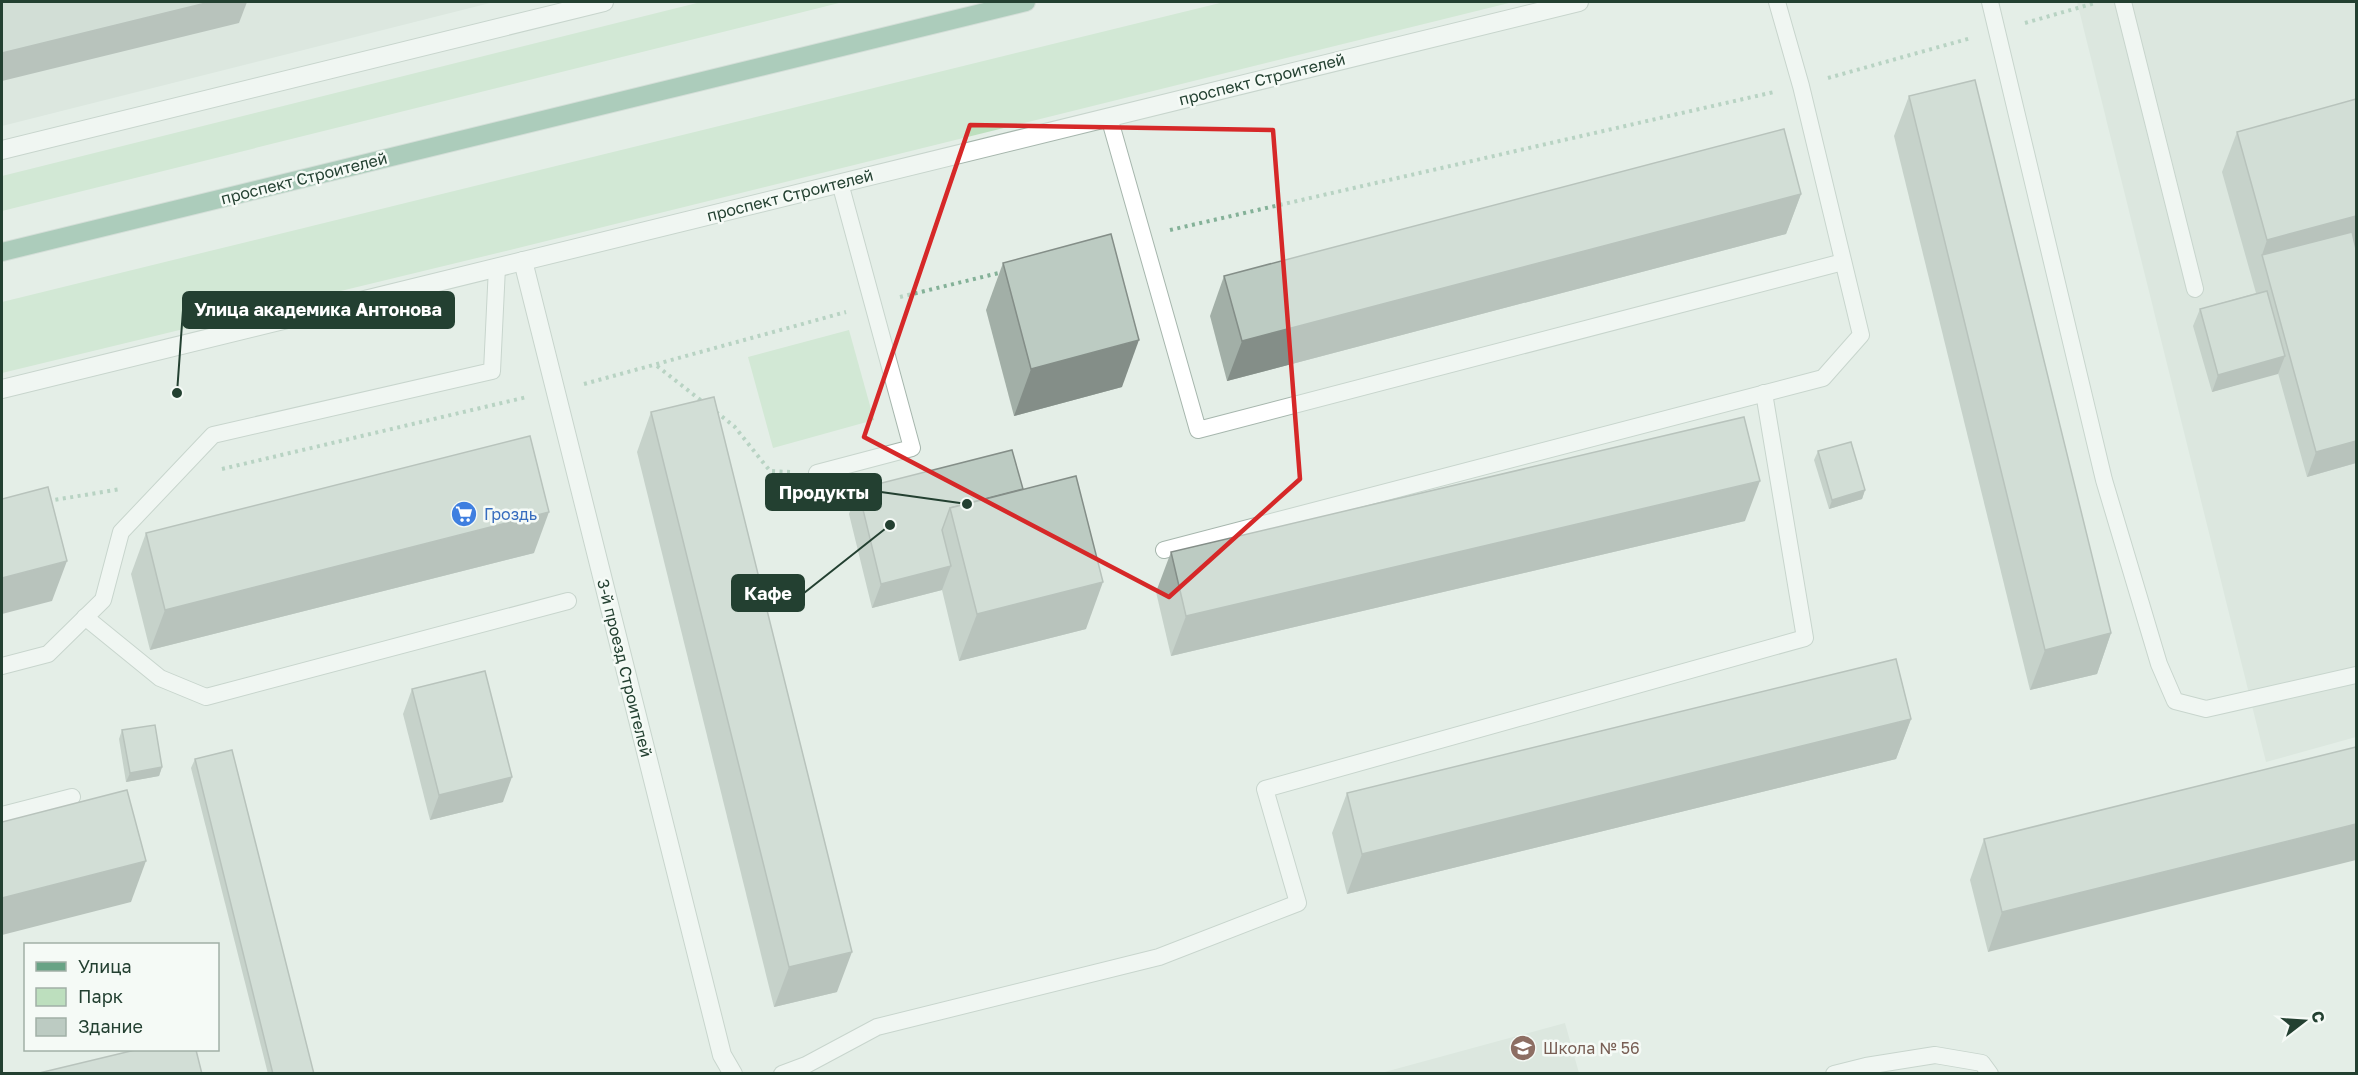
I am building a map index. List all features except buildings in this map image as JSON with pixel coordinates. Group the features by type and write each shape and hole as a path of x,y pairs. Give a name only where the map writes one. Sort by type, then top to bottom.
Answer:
{"main road":[{"name":"проспект Строителей","path":"2,252 1026,2"}],"street":[{"path":"2,150 604,2"},
{"name":"проспект Строителей","path":"2,389 1579,2"},
{"name":"3-й проезд Строителей","path":"523,261 722,1055 734,1074"}],"lane":[{"path":"1164,550 1823,378 1861,335 1801,86 1777,2"},
{"path":"1990,2 2104,480 2159,664 2175,701 2206,709 2356,675"},
{"path":"2123,2 2195,289"},
{"path":"1109,117 1198,430 1843,262"},
{"path":"817,473 912,448 840,183"},
{"path":"2,666 48,654 103,600 121,532 213,435 492,371 497,267"},
{"path":"782,1074 806,1065 877,1027 1159,957 1298,903 1264,789 1805,638 1764,393"},
{"path":"85,617 160,678 206,697 568,601"},
{"path":"2,815 72,797"},
{"path":"1834,1074 1866,1066 1935,1055 1982,1063 1990,1074"}],"path":[{"path":"1143,237 1801,86 2102,2"},
{"path":"39,503 169,482 556,391 873,304 1008,270"},
{"path":"656,365 734,426 770,471 817,473"}],"highlighted area":[{"path":"970,125 1273,130 1300,479 1169,597 864,437"}],"shaded area":[{"path":"2,2 494,2 2,126"},
{"path":"2077,2 2356,2 2356,737 2266,762"},
{"name":"Школа № 56","path":"1565,1023 1579,1073 1381,1073"}],"green space":[{"path":"701,2 843,2 2,211 2,176"},
{"path":"1224,2 1513,2 2,373 2,302"},
{"path":"849,330 874,420 773,448 748,357"}],"place":[{"name":"Улица академика Антонова","path":"177,393"},
{"name":"Продукты","path":"967,504"},
{"name":"Гроздь","path":"464,514"},
{"name":"Кафе","path":"890,525"},
{"name":"Школа № 56","path":"1523,1048"}]}
